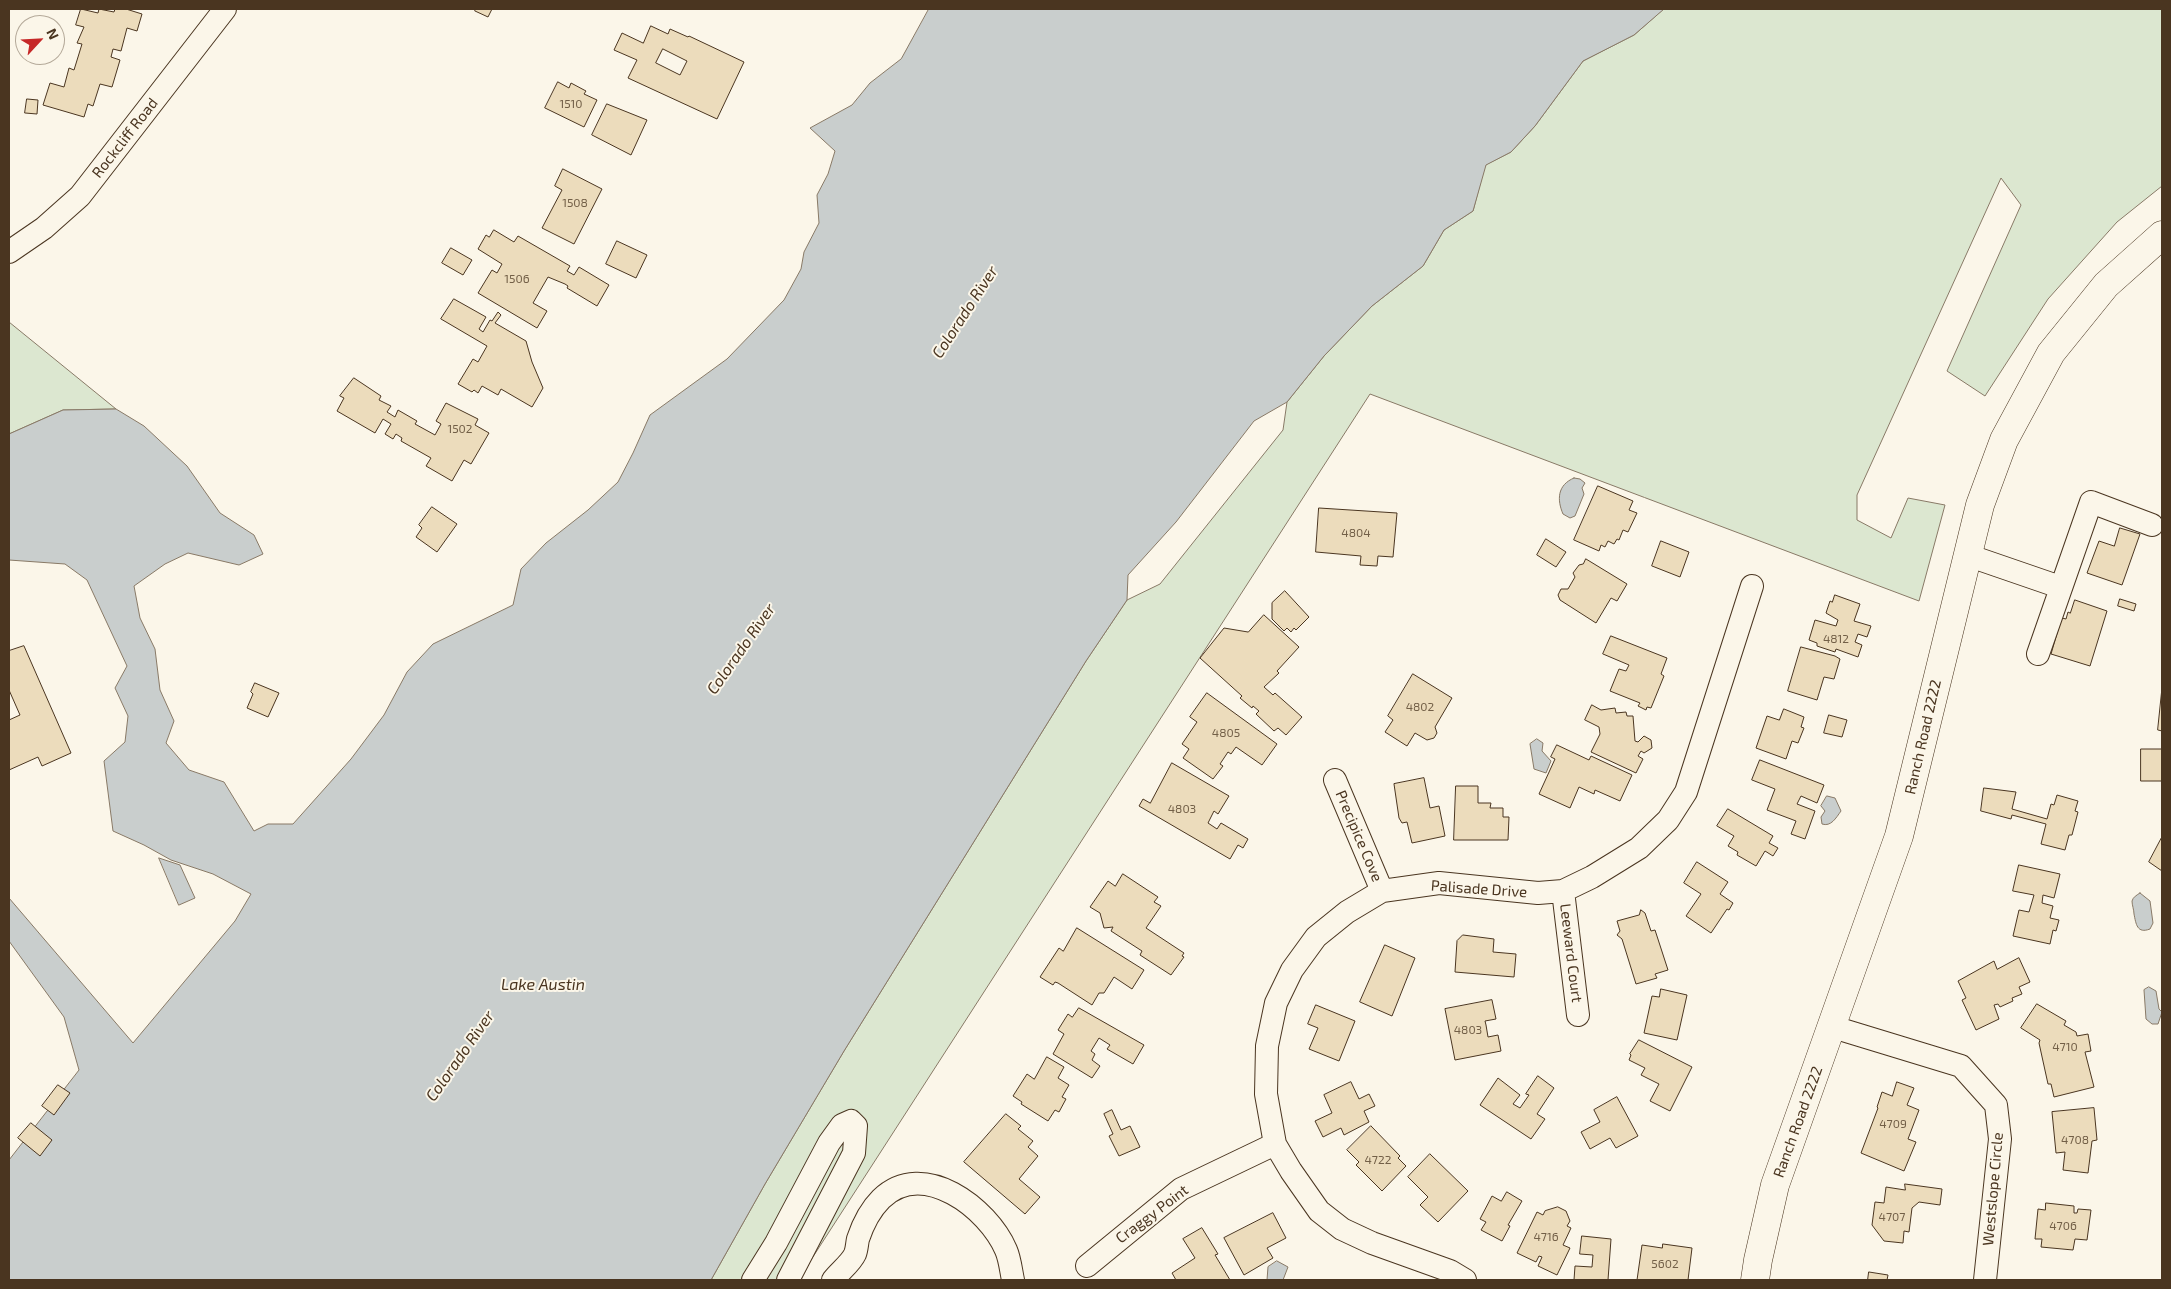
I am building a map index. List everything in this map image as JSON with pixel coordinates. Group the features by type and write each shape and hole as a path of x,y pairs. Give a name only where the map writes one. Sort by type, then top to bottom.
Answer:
{"main road":[{"name":"Ranch Road 2222","path":"1756,1280 1758,1260 1775,1185 1900,836 1980,505 2004,440 2051,354 2106,285 2162,235"}],"street":[{"name":"Rockcliff Road","path":"9,252 44,228 80,196 225,9"},
{"path":"2038,654 2090,502 2152,525"},
{"path":"1967,555 2060,587"},
{"name":"Palisade Drive","path":"1465,1280 1450,1271 1372,1243 1342,1229 1319,1211 1275,1144 1266,1084 1267,1046 1276,1003 1292,970 1316,937 1347,912 1382,891 1439,883 1538,893 1563,891 1592,877 1639,848 1668,820 1686,792 1752,586"},
{"name":"Precipice Cove","path":"1335,780 1382,891"},
{"name":"Leeward Court","path":"1563,891 1578,1015"},
{"name":"Westslope Circle","path":"1833,1027 1962,1066 1996,1104 2000,1139 1985,1280"},
{"path":"753,1280 776,1243 829,1143 842,1124 851,1122 856,1126 857,1134 854,1154 788,1280"},
{"name":"Craggy Point","path":"1087,1266 1181,1189 1275,1144"},
{"path":"833,1280 855,1254 858,1239 867,1216 881,1199 895,1189 913,1184 928,1185 952,1192 988,1221 1007,1251 1013,1280"}],"green space":[{"path":"1664,9 2162,9 2162,186 2117,222 2048,299 1985,396 1947,371 2021,205 2001,178 1857,495 1857,520 1891,538 1908,498 1945,505 1919,601 1370,394 798,1280 711,1280 765,1184 844,1051 1086,661 1127,600 1160,584 1283,430 1287,402 1324,356 1372,306 1423,266 1444,230 1473,211 1485,165 1511,152 1535,126 1583,61 1634,35"},
{"path":"9,322 116,409 63,410 9,434"}],"water":[{"name":"Lake Austin","path":"929,9 1664,9 1634,35 1583,61 1535,126 1511,152 1486,165 1473,211 1444,230 1423,266 1372,306 1324,356 1287,402 1254,421 1176,522 1128,575 1127,600 1086,661 844,1051 765,1184 711,1280 9,1280 9,1160 79,1070 64,1017 9,941 9,898 133,1043 235,921 251,894 213,874 171,860 113,831 104,761 125,742 128,716 115,688 127,666 87,580 65,564 9,560 9,434 63,410 116,409 144,426 187,466 220,513 254,535 263,554 239,565 188,553 165,564 134,586 140,618 155,649 160,690 174,721 166,743 189,770 224,782 254,831 268,824 293,824 351,759 384,715 407,672 433,644 513,605 521,569 546,543 588,510 618,482 650,415 727,359 784,300 801,269 804,252 819,223 817,195 828,174 835,151 810,128 852,105 870,83 901,59"},
{"path":"1574,478 1580,479 1585,483 1582,488 1584,494 1575,516 1570,518 1563,514 1559,498 1564,485"},
{"path":"1537,739 1543,743 1542,751 1551,761 1546,773 1534,769 1530,744"},
{"path":"1827,796 1835,798 1841,811 1833,821 1825,825 1822,824 1821,817 1825,811 1821,806"},
{"path":"159,858 180,865 195,898 179,905"},
{"path":"2140,893 2150,901 2153,923 2150,929 2146,930 2138,927 2132,904 2133,898"},
{"path":"2149,987 2156,991 2159,1009 2162,1012 2158,1024 2152,1024 2146,1019 2144,990"},
{"path":"1277,1261 1288,1267 1283,1280 1267,1280 1268,1267"}],"building":[{"path":"81,9 98,13 99,9 114,12 115,9 126,9 142,14 137,31 127,28 121,51 113,49 111,57 120,60 112,87 100,84 93,106 88,104 84,117 43,105 50,83 64,87 69,68 74,70 82,44 77,43 84,27 76,25"},
{"path":"476,9 492,9 488,17 475,11"},
{"path":"651,26 668,34 670,29 744,62 717,119 628,78 637,60 614,50 622,33 643,43","holes":["663,49 687,61 680,75 656,63"]},
{"path":"558,82 569,88 571,83 586,91 584,94 597,100 584,127 545,108"},
{"path":"27,99 38,100 37,114 25,113"},
{"path":"607,104 647,120 631,155 592,135"},
{"path":"563,169 602,189 574,244 542,228 562,190 555,186"},
{"path":"494,230 514,242 518,236 570,266 567,271 574,275 579,267 609,285 597,306 567,288 568,286 565,284 548,277 533,303 547,311 537,328 478,293 492,270 497,273 502,264 478,249 486,235 489,237"},
{"path":"617,241 647,255 636,278 606,264"},
{"path":"451,248 472,260 463,275 442,263"},
{"path":"454,299 486,317 479,329 483,332 490,320 492,321 498,312 501,315 495,323 526,341 532,362 543,388 532,407 501,389 498,395 482,386 478,393 474,390 472,392 458,384 473,359 478,362 487,346 441,319"},
{"path":"354,378 381,396 379,400 391,406 387,412 395,417 398,410 417,421 415,424 435,435 441,424 436,421 446,403 478,419 475,425 489,433 471,464 464,460 452,481 426,466 431,458 401,441 402,438 396,434 393,439 385,434 391,424 383,419 375,433 337,411 344,398 340,396"},
{"path":"1598,486 1633,501 1629,510 1637,513 1628,532 1623,530 1619,540 1617,539 1614,544 1608,541 1605,547 1601,545 1599,551 1574,540"},
{"path":"432,507 457,524 437,552 416,537 422,528 419,525"},
{"path":"1319,508 1397,513 1393,557 1378,556 1377,566 1360,565 1361,556 1316,552"},
{"path":"2120,528 2140,534 2122,585 2087,573 2099,541 2114,546"},
{"path":"1546,539 1566,552 1556,567 1537,555"},
{"path":"1661,541 1689,552 1680,577 1652,566"},
{"path":"1586,559 1627,584 1617,601 1611,598 1596,623 1560,600 1558,595 1561,589 1568,589 1575,577 1573,573"},
{"path":"1285,591 1309,617 1296,630 1294,628 1291,632 1287,628 1284,631 1272,619 1272,603"},
{"path":"1835,595 1860,604 1854,621 1871,626 1867,637 1858,634 1855,642 1862,645 1858,657 1836,649 1835,652 1817,646 1817,643 1809,640 1815,620 1836,626 1838,620 1826,613 1830,601 1832,602"},
{"path":"2120,599 2136,604 2134,611 2118,606"},
{"path":"2075,600 2107,611 2090,666 2051,654 2058,630 2058,617 2066,619"},
{"path":"1264,615 1299,647 1277,671 1279,673 1264,687 1273,695 1275,693 1302,717 1286,735 1278,728 1274,731 1256,714 1259,711 1240,698 1242,696 1200,658 1224,628 1248,632"},
{"path":"1611,636 1667,658 1661,674 1664,676 1651,708 1647,707 1646,710 1638,706 1640,703 1610,691 1619,669 1626,671 1629,665 1603,654"},
{"path":"24,646 71,753 42,766 38,757 9,770 9,720 20,715 9,690 9,651"},
{"path":"1801,647 1840,659 1834,679 1824,677 1817,700 1788,691"},
{"path":"1413,674 1452,698 1435,727 1437,733 1434,738 1427,740 1415,733 1407,746 1385,732 1393,720 1388,716"},
{"path":"255,683 279,693 268,717 247,708"},
{"path":"2162,688 2162,731 2158,730"},
{"path":"1207,693 1277,744 1262,765 1236,747 1231,754 1228,752 1220,764 1223,766 1213,779 1183,758 1189,749 1182,744 1197,722 1190,717"},
{"path":"1592,705 1601,710 1615,708 1616,713 1626,712 1627,716 1633,716 1635,741 1638,742 1644,736 1651,740 1652,748 1644,753 1641,751 1638,756 1643,759 1636,773 1591,752 1600,734 1599,727 1585,720"},
{"path":"1784,709 1804,717 1801,727 1804,728 1798,743 1792,741 1786,759 1756,748 1767,716 1779,720"},
{"path":"1829,715 1847,720 1842,737 1824,733"},
{"path":"1557,745 1589,760 1591,756 1632,775 1620,801 1595,790 1594,794 1579,787 1570,808 1539,794 1555,759 1551,757"},
{"path":"2141,749 2162,749 2162,781 2141,781"},
{"path":"1760,760 1824,785 1817,803 1801,796 1797,804 1815,811 1805,839 1791,834 1796,821 1767,810 1775,789 1752,780"},
{"path":"1172,763 1229,796 1218,814 1214,811 1208,823 1217,829 1221,823 1248,839 1243,848 1238,845 1230,859 1139,806 1143,799 1150,803"},
{"path":"1424,778 1430,808 1439,806 1445,836 1412,843 1407,822 1402,823 1399,818 1394,784"},
{"path":"1456,786 1478,786 1478,803 1491,803 1490,808 1503,808 1503,817 1509,817 1508,840 1454,840"},
{"path":"1984,788 2016,792 2012,809 2047,819 2051,804 2054,805 2057,795 2078,801 2075,811 2078,812 2072,835 2069,835 2065,850 2041,844 2046,824 2012,815 2011,819 1981,811"},
{"path":"1728,809 1773,836 1769,843 1778,848 1773,856 1765,851 1756,866 1737,855 1738,852 1728,846 1734,836 1717,826"},
{"path":"2162,837 2162,871 2149,862"},
{"path":"1697,862 1728,882 1720,894 1733,903 1711,933 1686,916 1701,894 1684,883"},
{"path":"2019,865 2060,874 2054,898 2043,895 2042,903 2053,906 2050,918 2059,920 2056,931 2053,930 2050,944 2013,936 2019,910 2029,912 2034,895 2013,891"},
{"path":"1123,874 1158,897 1154,902 1161,906 1146,928 1184,953 1182,956 1184,957 1171,975 1140,955 1142,951 1111,931 1113,927 1104,928 1100,913 1090,907 1108,881 1115,886"},
{"path":"1641,910 1645,913 1651,931 1655,930 1668,970 1655,974 1657,978 1636,984 1622,939 1617,935 1620,931 1617,921 1639,915"},
{"path":"1077,928 1144,970 1132,989 1114,977 1104,993 1099,993 1092,1005 1058,983 1055,982 1053,985 1040,977 1059,948 1063,951"},
{"path":"1463,935 1494,939 1493,952 1516,954 1514,977 1455,972 1457,941"},
{"path":"1385,945 1415,958 1392,1016 1360,1002"},
{"path":"2019,958 2030,982 2019,987 2022,994 2012,998 2013,1001 2000,1007 1998,1004 1994,1005 1999,1019 1976,1030 1962,1000 1966,998 1958,981 1994,961 1997,969"},
{"path":"1661,989 1687,995 1677,1040 1644,1033 1652,996 1659,997"},
{"path":"1492,1000 1496,1019 1485,1021 1488,1037 1498,1035 1501,1051 1455,1060 1445,1009"},
{"path":"2037,1004 2066,1021 2064,1025 2076,1032 2077,1036 2088,1034 2091,1051 2085,1052 2094,1087 2054,1097 2051,1084 2048,1084 2039,1043 2040,1040 2021,1028"},
{"path":"1316,1005 1355,1021 1339,1061 1309,1049 1318,1028 1308,1024"},
{"path":"1079,1008 1144,1045 1133,1064 1107,1049 1110,1045 1099,1038 1091,1051 1095,1054 1092,1060 1100,1066 1092,1078 1053,1054 1064,1034 1058,1030 1068,1014 1072,1017"},
{"path":"1639,1040 1692,1067 1670,1111 1650,1101 1659,1084 1641,1075 1645,1068 1629,1060 1630,1054"},
{"path":"1047,1057 1064,1067 1058,1078 1069,1085 1062,1097 1066,1099 1059,1112 1055,1110 1048,1121 1021,1104 1022,1102 1013,1096 1027,1074 1034,1079"},
{"path":"1538,1076 1554,1088 1537,1114 1545,1119 1531,1139 1480,1105 1498,1078 1520,1095 1513,1104 1520,1108 1529,1095 1526,1094"},
{"path":"1351,1082 1359,1099 1369,1094 1375,1106 1364,1111 1369,1122 1344,1135 1341,1128 1323,1137 1315,1121 1332,1113 1324,1095"},
{"path":"1897,1082 1914,1088 1907,1105 1919,1110 1908,1139 1916,1142 1904,1171 1861,1153 1882,1092 1892,1096"},
{"path":"58,1085 70,1093 54,1115 42,1106"},
{"path":"1617,1097 1638,1136 1616,1148 1610,1138 1590,1149 1581,1132 1600,1122 1594,1110"},
{"path":"2094,1108 2097,1140 2092,1141 2088,1173 2063,1170 2065,1152 2056,1153 2052,1112"},
{"path":"1112,1110 1121,1130 1130,1126 1140,1147 1119,1156 1109,1136 1113,1134 1104,1114"},
{"path":"1006,1114 1021,1126 1018,1129 1033,1141 1028,1147 1038,1156 1019,1179 1040,1197 1025,1214 964,1162"},
{"path":"31,1123 52,1140 40,1156 18,1138"},
{"path":"1371,1126 1400,1156 1398,1158 1406,1166 1382,1191 1356,1165 1359,1162 1347,1150"},
{"path":"1430,1154 1468,1191 1438,1222 1420,1205 1428,1197 1408,1177"},
{"path":"1905,1184 1942,1189 1940,1205 1919,1202 1912,1208 1909,1232 1904,1231 1903,1243 1884,1241 1872,1225 1875,1202 1884,1203 1886,1187 1905,1190"},
{"path":"1507,1192 1522,1201 1508,1225 1510,1226 1502,1241 1481,1230 1486,1222 1480,1219 1492,1196 1501,1201"},
{"path":"2046,1203 2074,1206 2074,1213 2077,1213 2078,1209 2091,1210 2087,1240 2075,1239 2073,1250 2041,1247 2042,1239 2035,1239 2038,1209 2045,1210"},
{"path":"1558,1207 1566,1211 1570,1221 1567,1226 1571,1228 1563,1245 1570,1248 1557,1275 1538,1266 1542,1257 1539,1256 1536,1262 1517,1253 1537,1212 1543,1215 1545,1211"},
{"path":"1273,1213 1286,1238 1267,1248 1273,1258 1244,1275 1224,1238"},
{"path":"1202,1228 1218,1254 1215,1255 1230,1280 1176,1280 1172,1273 1195,1258 1183,1239"},
{"path":"1582,1236 1611,1239 1608,1280 1574,1280 1575,1266 1592,1267 1593,1255 1580,1254"},
{"path":"1663,1244 1692,1248 1688,1280 1637,1280 1642,1245 1662,1248"},
{"path":"1869,1272 1888,1275 1887,1280 1868,1280"}],"water label":[{"name":"Colorado River","path":"965,312"},
{"name":"Colorado River","path":"741,649"},
{"name":"Colorado River","path":"460,1056"}]}
